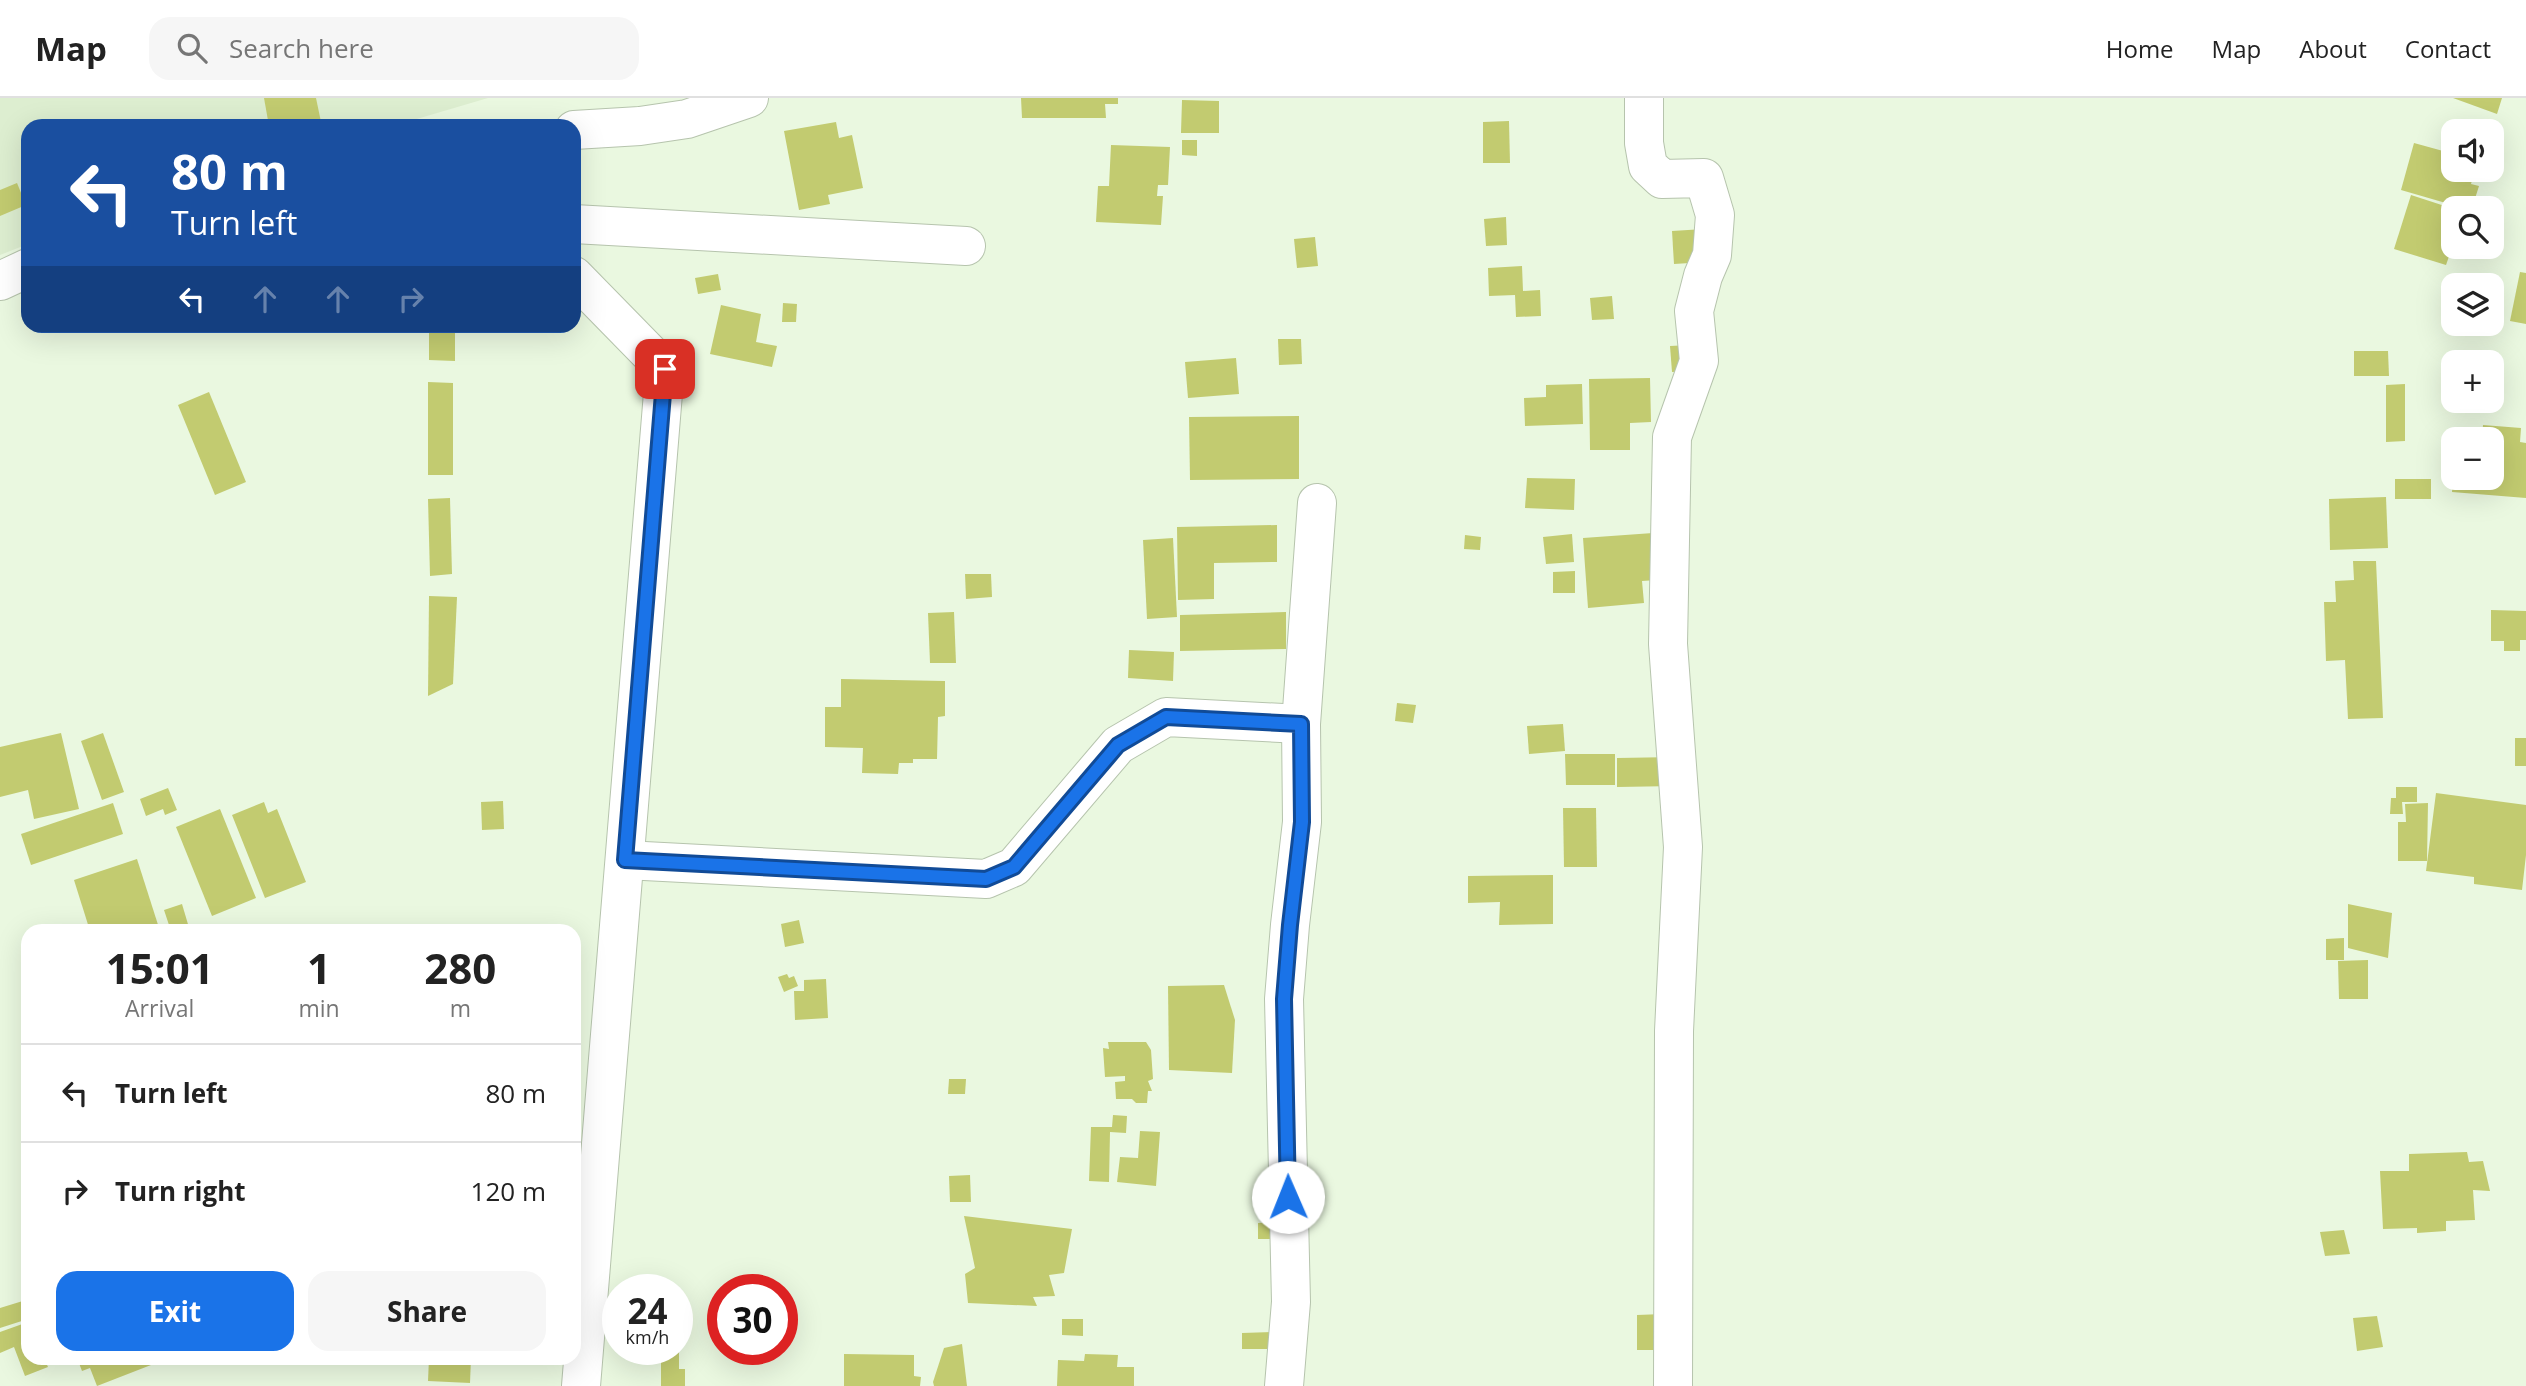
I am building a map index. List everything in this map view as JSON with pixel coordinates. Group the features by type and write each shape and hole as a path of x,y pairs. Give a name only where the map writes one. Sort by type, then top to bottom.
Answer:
{"street":[{"path":"581,130 640,126 687,119 749,98"},
{"path":"1644,98 1644,142 1648,166 1662,179 1704,178 1715,215 1712,256 1703,276 1694,311 1699,361 1672,437 1668,644 1683,847 1674,1031 1673,1386"},
{"path":"581,224 966,246"},
{"path":"0,281 21,271"},
{"path":"581,282 665,369 581,1386"},
{"path":"1284,1386 1291,1302 1284,999 1302,822 1301,724 1317,503"},
{"path":"625,860 986,879 1014,867 1118,745 1166,717 1301,724"}],"shaded area":[{"path":"0,98 488,98 417,119 21,119 21,247 0,255"}],"building":[{"path":"264,98 316,98 320,119 268,119"},
{"path":"1021,98 1118,98 1118,104 1105,104 1106,118 1022,118"},
{"path":"2453,98 2502,98 2497,114"},
{"path":"1182,100 1219,101 1219,133 1181,133"},
{"path":"1509,121 1510,163 1483,163 1483,122"},
{"path":"836,122 839,138 852,135 863,188 828,195 830,204 799,210 784,131"},
{"path":"1182,140 1197,140 1197,156 1182,155"},
{"path":"2414,143 2441,150 2441,182 2472,182 2479,186 2476,196 2441,196 2441,202 2401,190"},
{"path":"1111,145 1170,147 1168,185 1158,185 1157,196 1163,196 1161,225 1096,222 1098,186 1109,186"},
{"path":"17,183 21,193 21,207 0,216 0,190"},
{"path":"2411,195 2441,205 2441,259 2448,259 2446,265 2394,249"},
{"path":"1506,217 1507,245 1486,246 1484,219"},
{"path":"1704,229 1706,262 1674,264 1672,231"},
{"path":"1315,237 1318,266 1297,268 1294,239"},
{"path":"1522,266 1523,291 1540,290 1541,316 1516,317 1515,295 1489,296 1488,268"},
{"path":"2520,272 2526,273 2526,324 2510,321"},
{"path":"718,274 721,290 698,294 695,278"},
{"path":"1612,296 1614,319 1592,320 1590,298"},
{"path":"783,303 797,304 796,322 782,322"},
{"path":"721,305 761,314 756,342 777,346 772,367 710,354"},
{"path":"429,333 455,333 455,361 429,360"},
{"path":"1278,339 1301,339 1302,364 1279,365"},
{"path":"1690,345 1691,371 1672,372 1670,346"},
{"path":"2354,351 2388,351 2389,376 2354,376"},
{"path":"1236,358 1239,394 1188,398 1185,362"},
{"path":"1650,378 1651,422 1630,423 1630,450 1590,450 1589,379"},
{"path":"428,382 453,383 453,475 428,475"},
{"path":"1582,384 1583,424 1525,426 1524,398 1546,397 1546,385"},
{"path":"2405,384 2405,441 2386,442 2386,385"},
{"path":"209,392 246,482 215,495 178,405"},
{"path":"1299,416 1299,479 1190,480 1189,417"},
{"path":"2483,425 2521,428 2520,442 2526,443 2526,498 2452,492 2504,490 2504,427"},
{"path":"1527,478 1575,479 1574,510 1525,508"},
{"path":"2395,479 2431,479 2431,499 2395,499"},
{"path":"2386,497 2388,548 2330,550 2329,499"},
{"path":"450,498 452,574 430,576 428,499"},
{"path":"1277,525 1277,562 1214,563 1214,599 1178,600 1177,527"},
{"path":"1653,533 1657,580 1642,581 1644,603 1588,608 1583,538"},
{"path":"1572,534 1574,562 1546,564 1543,537"},
{"path":"1465,535 1481,537 1480,550 1464,549"},
{"path":"1173,538 1177,617 1147,619 1143,540"},
{"path":"2353,561 2376,561 2383,718 2348,719 2345,660 2326,661 2324,602 2336,602 2335,581 2354,580"},
{"path":"1575,571 1575,593 1553,593 1553,572"},
{"path":"965,574 991,574 992,597 966,599"},
{"path":"429,596 457,597 453,684 428,696"},
{"path":"2491,610 2526,611 2526,640 2520,640 2520,651 2504,651 2504,641 2491,641"},
{"path":"954,612 956,663 930,663 928,613"},
{"path":"1286,612 1286,649 1180,651 1180,615"},
{"path":"1129,650 1174,652 1173,681 1128,678"},
{"path":"841,679 945,681 945,716 938,717 937,759 913,759 913,763 899,763 898,774 862,773 863,748 825,747 825,707 841,707"},
{"path":"1397,703 1416,705 1413,723 1395,721"},
{"path":"1563,724 1565,751 1529,754 1527,726"},
{"path":"61,733 79,809 34,819 28,790 0,797 0,747"},
{"path":"103,733 124,792 102,800 81,741"},
{"path":"2515,738 2526,738 2526,766 2515,766"},
{"path":"1565,754 1615,754 1615,785 1566,785"},
{"path":"1676,757 1676,786 1617,787 1617,758"},
{"path":"2396,787 2417,787 2417,802 2402,802 2403,814 2390,814 2391,798 2396,798"},
{"path":"168,788 177,810 165,815 163,809 146,816 140,799"},
{"path":"2436,793 2526,805 2526,855 2522,890 2474,884 2474,877 2426,871"},
{"path":"503,801 504,829 482,830 481,802"},
{"path":"264,802 268,813 277,809 306,882 265,898 232,815"},
{"path":"113,803 123,834 31,865 21,834"},
{"path":"2428,803 2427,861 2398,861 2398,822 2406,822 2405,804"},
{"path":"1563,808 1596,808 1597,867 1564,867"},
{"path":"220,809 256,898 212,916 176,827"},
{"path":"137,859 158,924 88,924 74,880"},
{"path":"1553,875 1553,924 1499,925 1500,902 1468,903 1468,876"},
{"path":"182,904 188,924 169,924 164,910"},
{"path":"2348,904 2392,913 2388,958 2348,948"},
{"path":"799,920 804,943 785,947 781,924"},
{"path":"2344,938 2344,960 2326,960 2326,939"},
{"path":"2368,960 2368,999 2339,999 2338,961"},
{"path":"787,974 789,978 794,976 798,986 784,992 778,977"},
{"path":"826,979 828,1018 795,1020 794,991 804,991 804,980"},
{"path":"1224,985 1235,1020 1232,1073 1169,1070 1168,986"},
{"path":"1108,1042 1146,1042 1151,1050 1153,1079 1148,1081 1152,1091 1148,1091 1147,1103 1116,1099 1115,1082 1125,1081 1125,1076 1105,1077 1103,1048 1109,1049"},
{"path":"949,1079 966,1079 965,1094 948,1094"},
{"path":"1113,1115 1127,1116 1126,1133 1110,1132 1109,1182 1089,1181 1091,1127 1112,1127"},
{"path":"1140,1131 1160,1132 1156,1186 1117,1182 1120,1157 1138,1158"},
{"path":"2467,1152 2469,1162 2483,1161 2490,1191 2473,1190 2475,1220 2446,1221 2446,1231 2417,1233 2417,1228 2383,1229 2380,1171 2409,1171 2409,1154"},
{"path":"970,1175 971,1202 950,1202 949,1176"},
{"path":"964,1216 1072,1229 1064,1273 1049,1275 1055,1296 1033,1297 1037,1306 968,1303 965,1274 975,1268"},
{"path":"1276,1222 1276,1239 1258,1239 1258,1223"},
{"path":"2344,1230 2350,1254 2325,1256 2320,1232"},
{"path":"21,1302 21,1321 0,1328 0,1308"},
{"path":"1663,1314 1663,1350 1637,1350 1637,1315"},
{"path":"2377,1316 2383,1347 2357,1351 2353,1318"},
{"path":"1062,1319 1083,1319 1083,1336 1062,1335"},
{"path":"21,1324 21,1365 48,1367 25,1376 14,1347 0,1353 0,1332"},
{"path":"1274,1332 1274,1349 1242,1349 1242,1333"},
{"path":"962,1344 967,1386 934,1386 944,1348"},
{"path":"844,1354 914,1355 914,1376 921,1377 920,1386 844,1386"},
{"path":"1085,1354 1118,1355 1117,1367 1134,1367 1134,1386 1057,1386 1058,1360 1084,1361"},
{"path":"80,1365 151,1365 97,1386 90,1368 82,1371"},
{"path":"429,1365 471,1365 470,1383 428,1381"},
{"path":"661,1365 679,1365 679,1369 685,1369 685,1386 661,1386"}],"route":[{"path":"665,369 625,860 986,879 1014,867 1118,745 1166,717 1301,724 1302,822 1284,999 1288,1197"}]}
